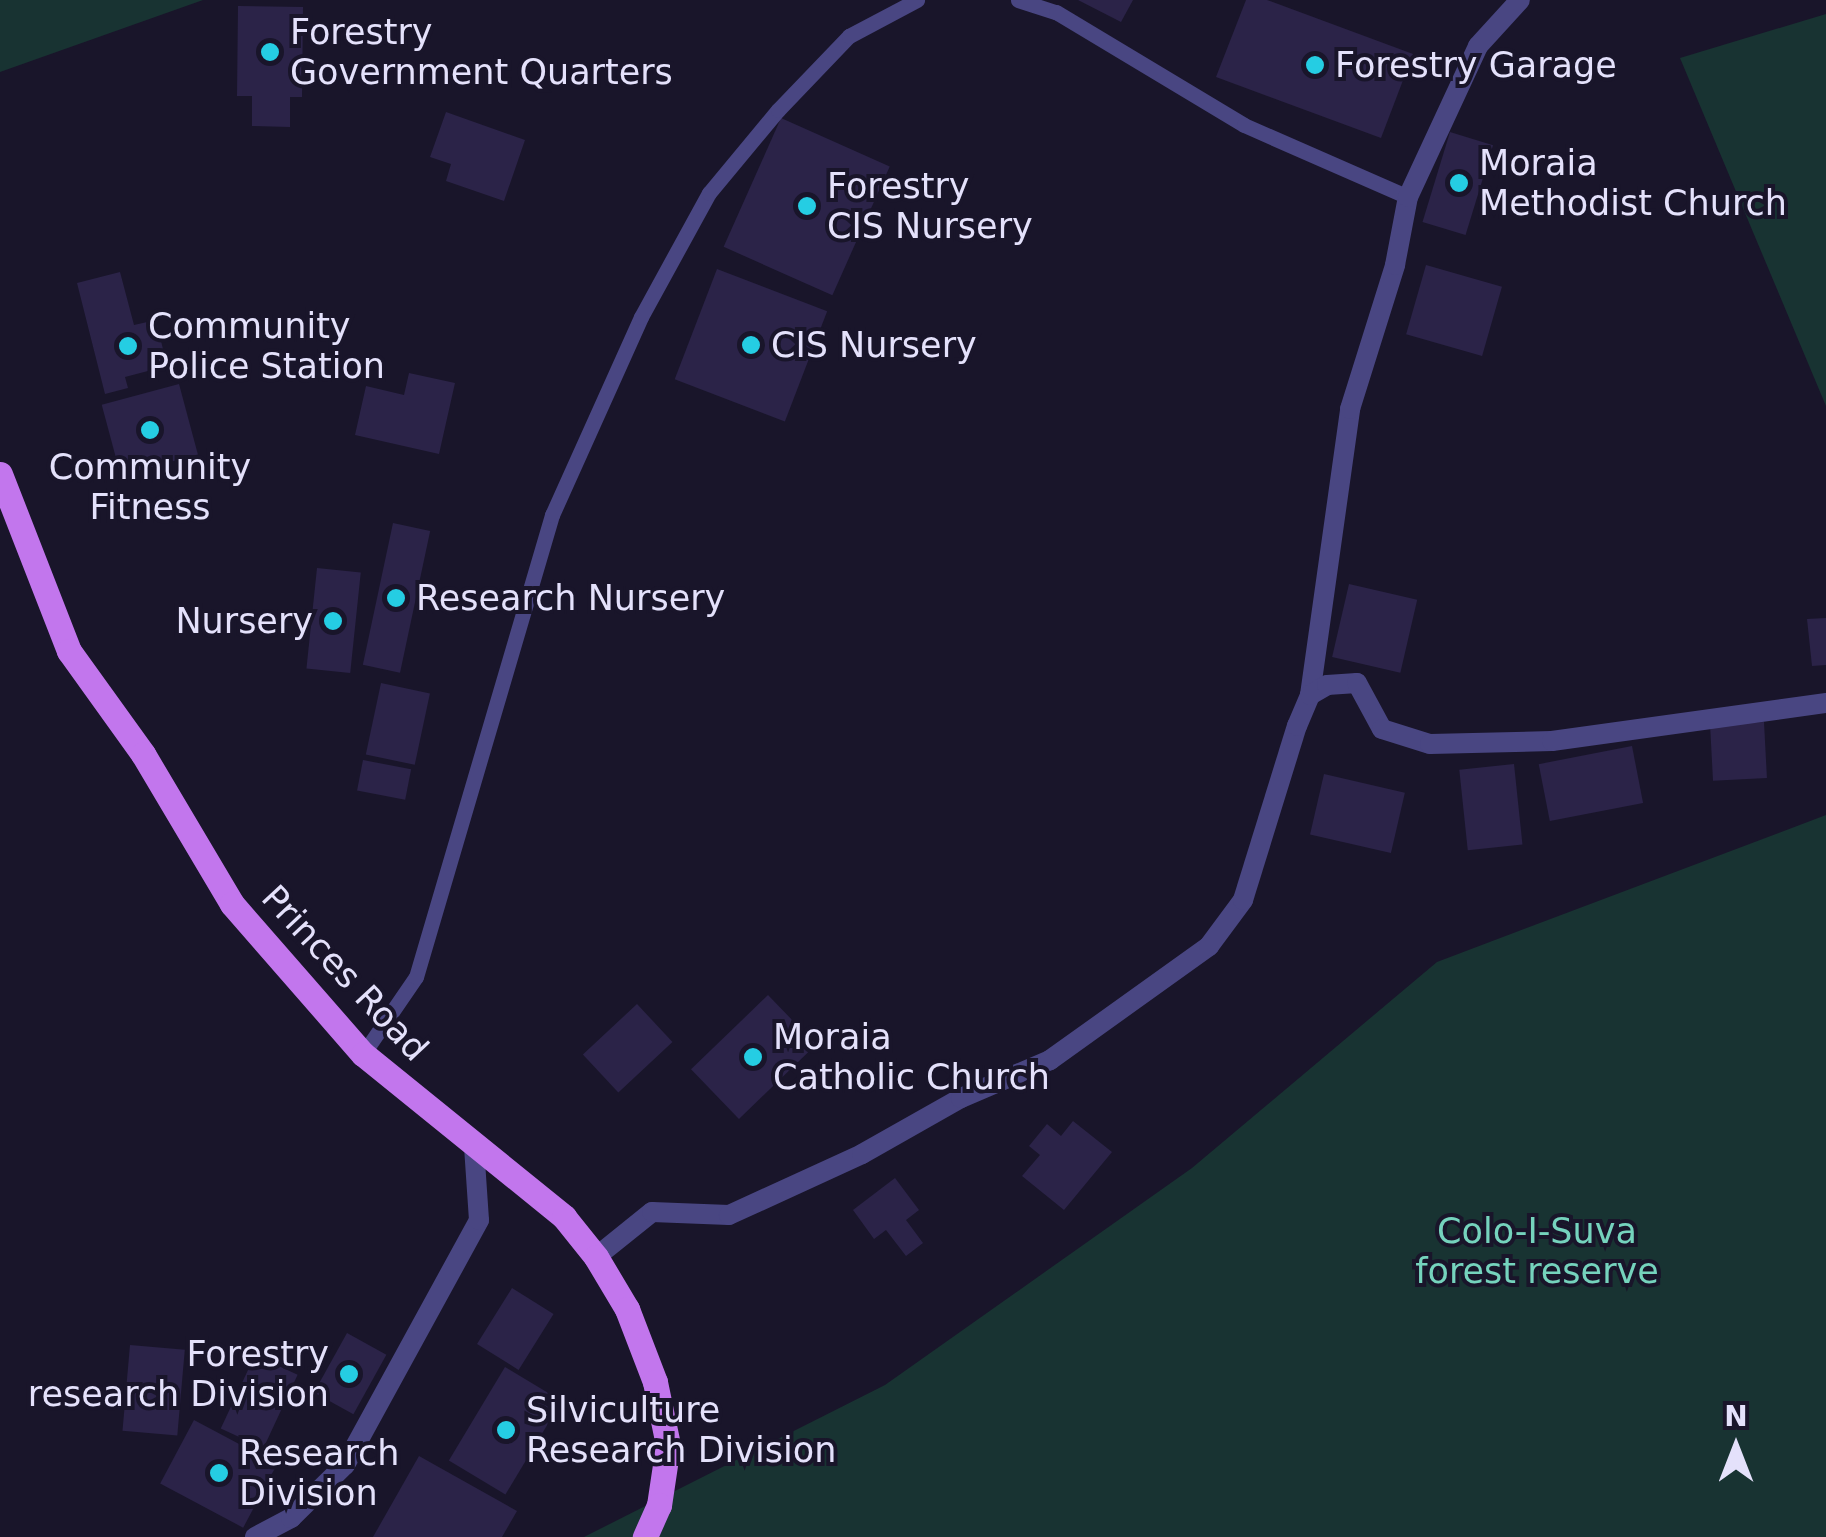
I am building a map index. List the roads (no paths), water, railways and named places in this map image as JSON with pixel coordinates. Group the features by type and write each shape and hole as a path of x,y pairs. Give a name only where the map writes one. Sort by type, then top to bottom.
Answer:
{"main road":[{"name":"Princes Road","path":"0,474 68,652 142,754 232,904 363,1054 564,1217 596,1257 627,1309 655,1382 668,1445 659,1505 645,1537"}],"street":[{"path":"596,1257 652,1212 729,1215 1050,1060 1209,946 1242,900 1310,696 1350,409 1395,264 1408,197 1478,46 1520,0"},
{"path":"1310,696 1327,685 1357,684 1382,729 1430,744 1552,741 1826,703"},
{"path":"255,1537 290,1518 346,1465 479,1220 474,1147"}],"lane":[{"path":"363,1054 416,977 552,516 641,317 709,192 778,110 850,36 917,0"},
{"path":"1018,0 1056,12 1244,125 1408,197"}],"place":[{"name":"Forestry Government Quarters","path":"270,52"},
{"name":"Forestry Garage","path":"1315,65"},
{"name":"Moraia Methodist Church","path":"1459,183"},
{"name":"Forestry CIS Nursery","path":"807,206"},
{"name":"CIS Nursery","path":"751,345"},
{"name":"Community Police Station","path":"128,346"},
{"name":"Community Fitness","path":"150,430"},
{"name":"Research Nursery","path":"396,598"},
{"name":"Nursery","path":"333,621"},
{"name":"Moraia Catholic Church","path":"753,1057"},
{"name":"Forestry research Division","path":"349,1374"},
{"name":"Silviculture Research Division","path":"506,1430"},
{"name":"Research Division","path":"219,1473"}],"park label":[{"name":"Colo-I-Suva forest reserve","path":"1537,1251"}]}
